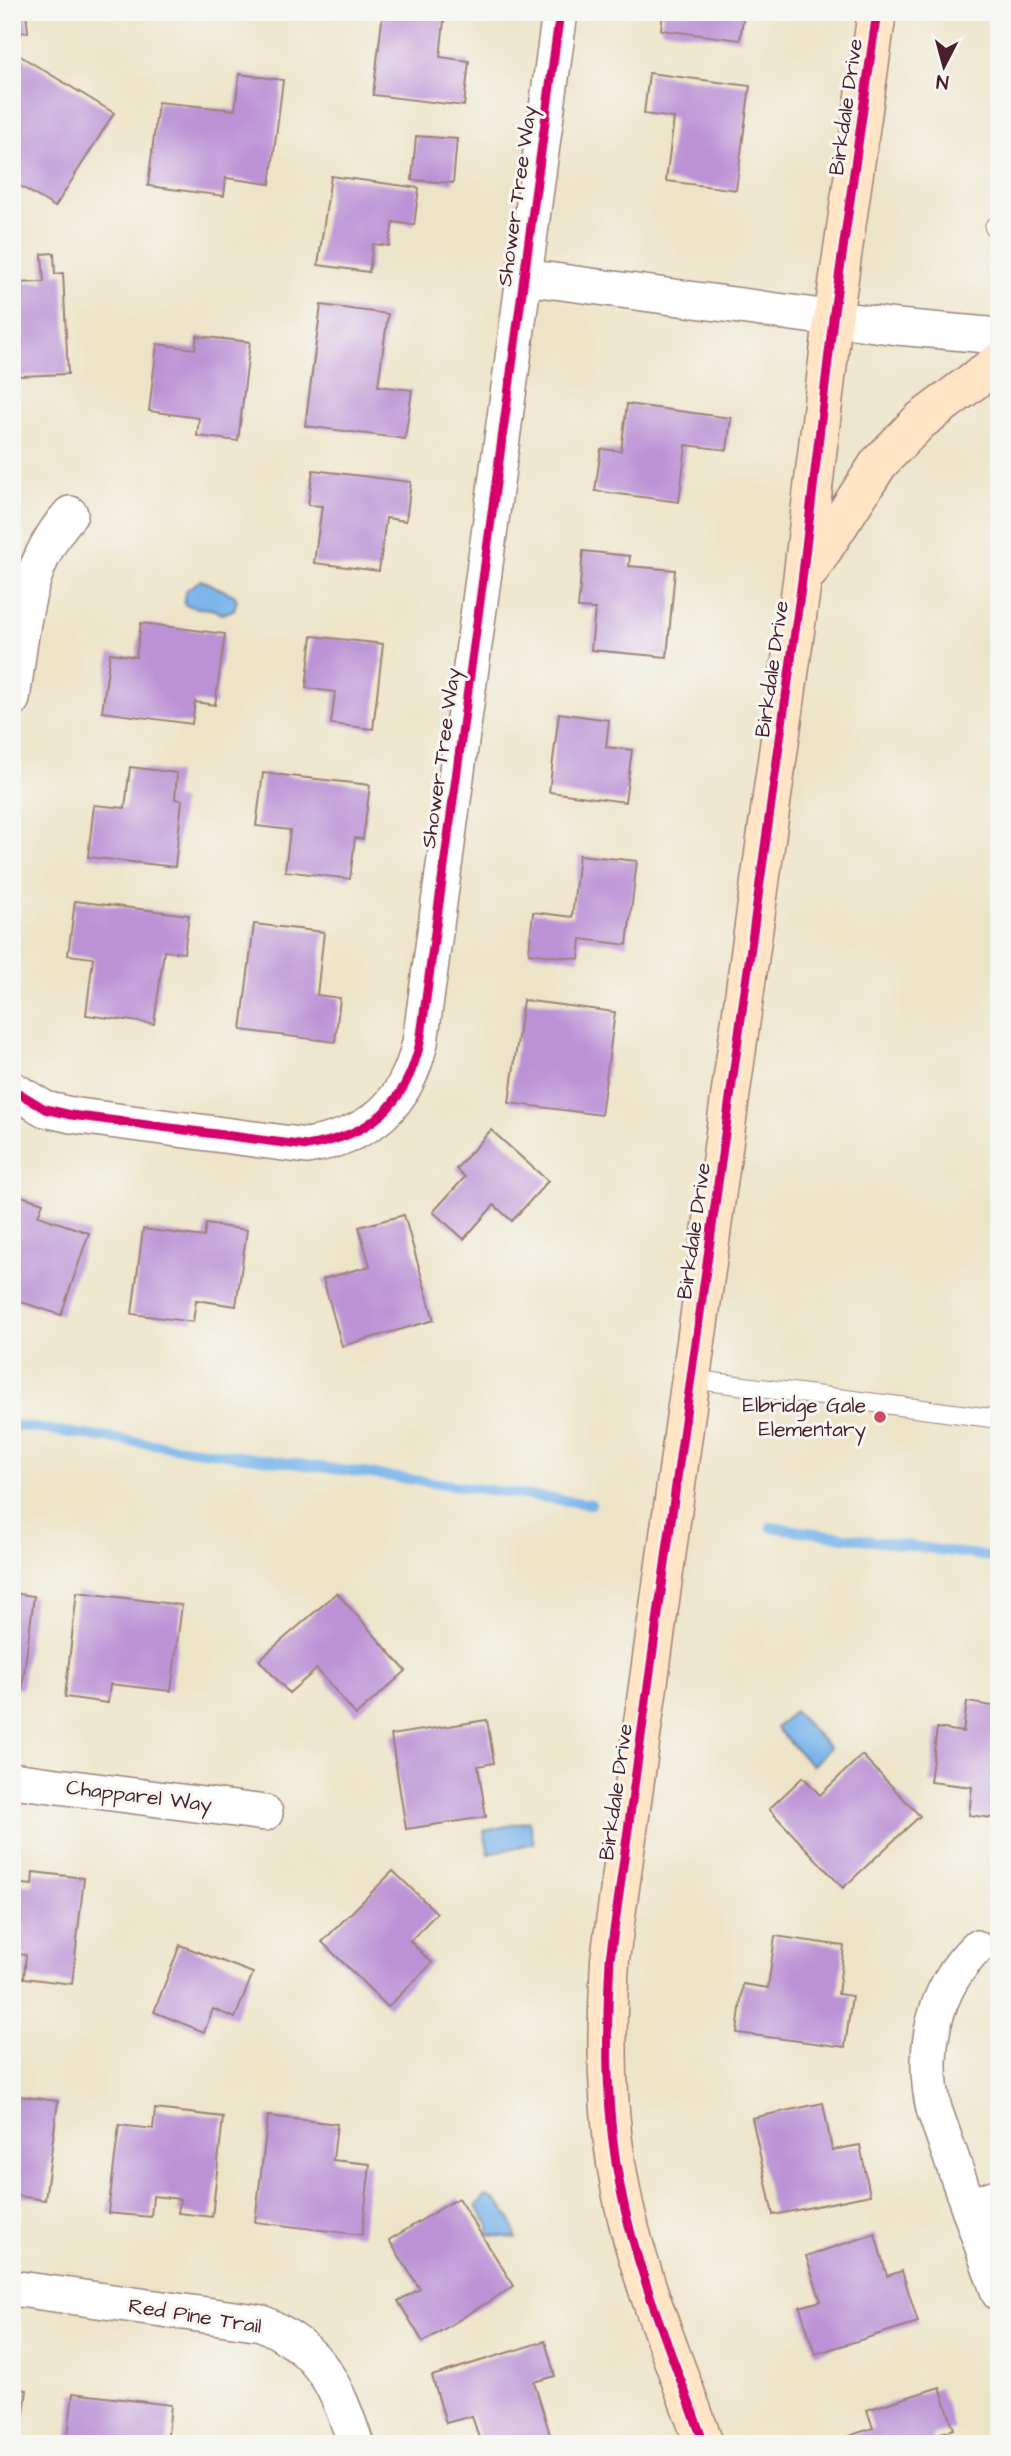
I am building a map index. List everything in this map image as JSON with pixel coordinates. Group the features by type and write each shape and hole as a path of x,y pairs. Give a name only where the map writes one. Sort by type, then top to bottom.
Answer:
{"street":[{"name":"Shower Tree Way","path":"12,1089 45,1109 71,1115 307,1146 334,1141 360,1131 383,1114 401,1093 414,1068 420,1044 560,12"},
{"name":"Birkdale Drive","path":"704,2444 635,2248 621,2191 608,2104 605,2046 610,1959 802,581 833,319 877,12"},
{"name":"Shower Tree Way","path":"524,278 833,319 966,335 999,336"},
{"path":"802,581 879,463 920,421 999,362"},
{"path":"12,699 28,592 35,567 56,529 70,514"},
{"name":"Chapparel Way","path":"12,1780 265,1813"},
{"path":"976,1948 956,1968 944,1991 934,2025 928,2082 934,2109 984,2201 999,2293"},
{"name":"Red Pine Trail","path":"12,2288 262,2323 287,2335 310,2351 327,2373 356,2444"}],"lane":[{"path":"691,1379 999,1419"}],"water":[{"path":"201,580 234,595 237,600 234,610 222,614 212,609 193,608 184,604 185,591"},
{"path":"794,1711 830,1748 812,1766 776,1728"},
{"path":"529,1821 534,1843 489,1854 484,1831"},
{"path":"485,2196 496,2202 506,2213 516,2238 489,2235 489,2225 476,2206"}],"building":[{"path":"12,12 26,12 28,32 12,34"},
{"path":"383,12 445,12 440,57 469,61 464,106 373,95"},
{"path":"663,12 744,12 740,40 661,30"},
{"path":"17,54 114,113 55,207 12,181 12,161 19,151 12,147 12,62"},
{"path":"649,73 750,86 736,190 666,181 674,118 644,114"},
{"path":"239,74 283,80 270,184 226,178 224,196 148,186 158,102 235,110"},
{"path":"416,136 457,139 453,183 412,180"},
{"path":"331,176 419,188 414,225 393,222 389,246 373,244 369,272 318,265"},
{"path":"54,253 55,274 63,273 68,374 19,376 18,360 12,360 12,283 44,282 42,254"},
{"path":"321,305 388,314 378,386 412,390 405,439 305,426"},
{"path":"197,336 250,342 238,441 197,436 199,418 149,411 157,344 195,349"},
{"path":"627,404 731,418 727,450 686,445 679,502 595,491 601,449 621,451"},
{"path":"313,470 411,482 406,521 386,518 379,571 314,563 322,506 308,505"},
{"path":"583,551 630,556 629,566 675,570 667,657 591,650 595,609 578,608"},
{"path":"141,623 225,634 215,705 195,702 192,724 102,712 110,653 136,657"},
{"path":"312,636 383,644 373,729 331,724 335,692 306,688"},
{"path":"559,713 609,720 606,747 632,750 625,802 549,792"},
{"path":"130,767 177,773 175,799 182,800 175,867 88,857 94,805 125,808"},
{"path":"263,773 370,785 363,839 355,838 350,879 285,871 290,830 256,826"},
{"path":"579,855 637,861 627,945 581,939 579,959 529,953 533,912 572,917"},
{"path":"75,901 189,915 184,953 164,951 154,1024 86,1015 93,958 68,955"},
{"path":"254,924 324,932 317,995 340,998 335,1042 241,1030"},
{"path":"523,1000 615,1012 601,1115 509,1103"},
{"path":"491,1130 548,1181 512,1221 494,1205 464,1239 433,1212 465,1177 456,1169"},
{"path":"12,1193 43,1203 38,1216 89,1233 61,1315 12,1299"},
{"path":"404,1215 434,1320 342,1346 323,1279 370,1266 359,1227"},
{"path":"206,1224 247,1230 236,1306 196,1300 193,1322 132,1314 143,1229 204,1237"},
{"path":"77,1592 182,1605 171,1691 110,1684 108,1703 65,1697"},
{"path":"12,1593 34,1596 22,1689 12,1688"},
{"path":"337,1593 406,1671 356,1715 317,1669 289,1693 259,1660"},
{"path":"967,1702 999,1707 999,1819 969,1815 972,1787 930,1782 937,1728 963,1732"},
{"path":"487,1720 494,1763 478,1766 486,1817 406,1829 391,1735"},
{"path":"862,1755 920,1816 843,1888 769,1809 803,1777 820,1795"},
{"path":"393,1871 437,1913 410,1941 432,1963 388,2007 322,1942"},
{"path":"33,1872 84,1878 72,1984 24,1978 26,1955 12,1953 12,1883 32,1885"},
{"path":"775,1936 844,1946 838,1994 852,1996 845,2047 737,2033 743,1984 768,1988"},
{"path":"180,1945 253,1973 235,2018 213,2009 204,2032 154,2012"},
{"path":"12,2095 58,2101 45,2200 12,2195"},
{"path":"823,2103 832,2150 860,2145 870,2195 773,2215 752,2118"},
{"path":"155,2109 223,2117 212,2217 178,2213 180,2199 153,2196 151,2217 108,2213 119,2125 153,2129"},
{"path":"268,2116 337,2124 333,2160 370,2164 362,2235 255,2222"},
{"path":"458,2198 514,2286 423,2342 398,2301 420,2289 389,2240"},
{"path":"875,2234 887,2276 902,2271 918,2322 815,2354 800,2307 821,2301 806,2256"},
{"path":"545,2341 555,2376 534,2382 553,2444 481,2444 472,2416 446,2423 432,2376"},
{"path":"940,2387 954,2429 932,2436 935,2444 848,2444 845,2437 873,2428 867,2410"},
{"path":"12,2389 27,2390 20,2444 12,2444"},
{"path":"73,2393 171,2405 167,2444 67,2444"}],"waterway":[{"path":"12,1425 591,1504"},
{"path":"771,1527 999,1558"}],"cycle path":[{"path":"12,1089 45,1109 71,1115 307,1146 349,1134 366,1125 382,1114 405,1085 420,1043 560,12"},
{"path":"704,2444 647,2287 621,2191 609,2104 610,1959 802,581 833,319 877,12"}],"place":[{"name":"Elbridge Gale Elementary","path":"880,1417"}]}
